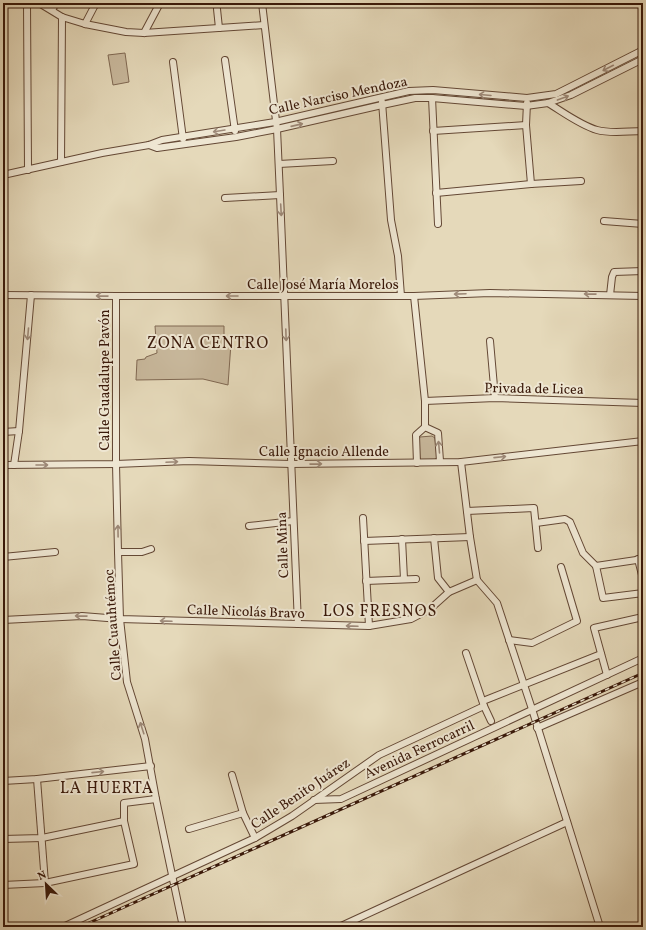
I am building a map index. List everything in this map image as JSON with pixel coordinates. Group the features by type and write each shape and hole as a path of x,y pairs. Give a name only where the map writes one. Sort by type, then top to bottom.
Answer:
{"street":[{"path":"27,3 28,170"},
{"path":"40,3 62,17 85,24 126,32 144,33 264,25"},
{"path":"52,10 56,3"},
{"path":"85,24 96,3"},
{"path":"144,33 160,3"},
{"name":"Calle Mina","path":"262,3 276,129 280,195 298,624"},
{"path":"217,9 218,28"},
{"path":"62,17 62,162"},
{"name":"Calle Narciso Mendoza","path":"3,175 102,153 149,145 162,140 275,122 381,96 409,91 427,90 527,98 556,94 643,50"},
{"name":"Calle Narciso Mendoza","path":"149,145 157,148 236,137 415,98 432,98 526,106 548,103 571,95 643,59"},
{"path":"225,60 236,137"},
{"path":"173,62 183,145"},
{"path":"381,96 391,220 398,256 402,296"},
{"path":"432,98 438,224"},
{"path":"527,98 526,125 531,184"},
{"path":"548,103 588,127 598,131 643,131"},
{"path":"433,131 526,125"},
{"path":"278,164 333,161"},
{"path":"436,193 581,181"},
{"path":"225,198 280,195"},
{"path":"604,221 643,224"},
{"path":"610,295 614,272 643,271"},
{"name":"Calle José María Morelos","path":"3,295 414,296 490,293 643,296"},
{"path":"14,465 19,431 31,295"},
{"name":"Calle Guadalupe Pavón","path":"116,296 116,464"},
{"path":"414,296 425,427"},
{"path":"490,341 495,398"},
{"name":"Privada de Licea","path":"424,401 495,398 643,403"},
{"path":"425,427 438,433 440,461"},
{"path":"418,463 416,435 425,427"},
{"path":"3,432 19,431"},
{"name":"Calle Ignacio Allende","path":"3,465 116,464 189,461 291,464 418,463 440,461 461,462 643,441"},
{"path":"461,462 477,580 497,603 532,709 600,927"},
{"name":"Calle Cuauhtémoc","path":"116,464 120,619 127,682 145,739 183,927"},
{"path":"467,511 534,508 538,548"},
{"path":"363,518 369,626"},
{"path":"536,523 565,519 570,522 583,553 596,566 602,598 643,593"},
{"path":"249,526 293,520"},
{"path":"364,540 470,536"},
{"path":"434,538 438,578 449,592"},
{"path":"402,539 404,579"},
{"path":"118,552 142,552 151,549"},
{"path":"3,557 55,552"},
{"path":"596,566 640,559 643,579"},
{"path":"509,640 532,643 577,621 561,567"},
{"path":"366,581 416,579"},
{"name":"Calle Nicolás Bravo","path":"3,620 82,616 120,619 369,626 411,618 430,609 449,592 477,580"},
{"path":"607,675 594,628 643,617"},
{"path":"466,653 483,704 491,721"},
{"name":"Calle Benito Juárez","path":"63,927 255,838 292,816 379,755 524,684 601,654"},
{"name":"Avenida Ferrocarril","path":"314,800 341,799 643,658"},
{"path":"537,728 643,682"},
{"path":"3,781 37,779 151,766"},
{"path":"232,775 243,813 255,838"},
{"path":"37,779 46,882"},
{"path":"3,885 46,882 134,864 124,821 124,803 156,799"},
{"path":"189,829 243,813"},
{"path":"3,839 42,838 124,821"},
{"path":"339,927 567,822"}],"shaded area":[{"path":"125,53 129,82 113,85 108,55"},
{"path":"155,326 224,326 224,340 231,343 228,385 203,379 136,380 137,360 145,359 146,357 157,353"},
{"path":"432,436 435,438 437,457 434,460 421,460 419,456 418,440 420,437"}],"railway":[{"path":"80,927 643,673"}],"district":[{"name":"ZONA CENTRO","path":"208,342"},
{"name":"LOS FRESNOS","path":"380,610"},
{"name":"LA HUERTA","path":"107,787"}]}
